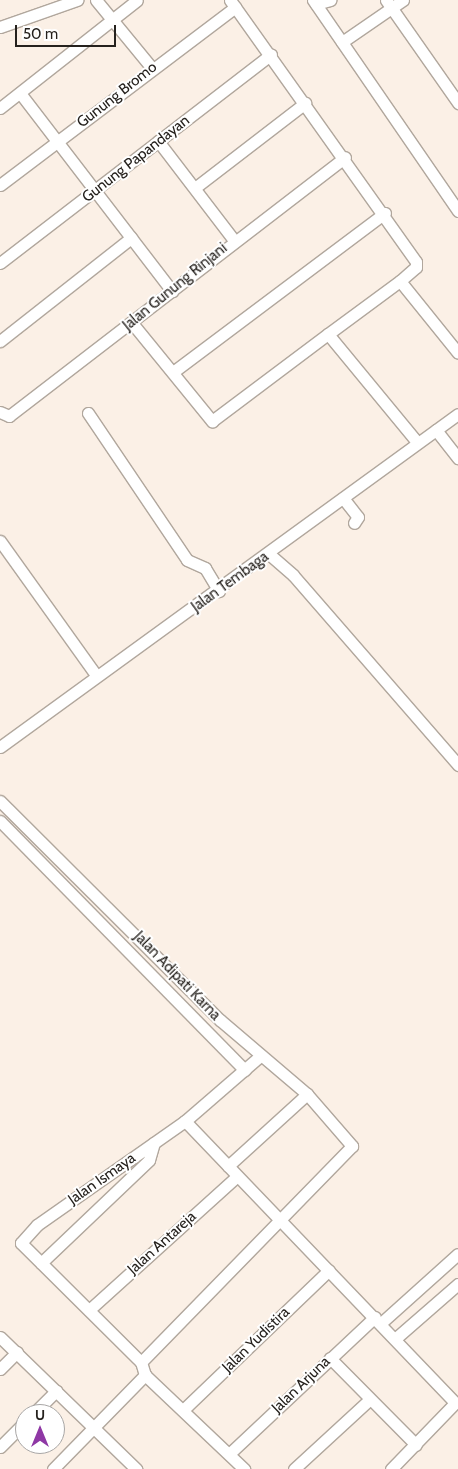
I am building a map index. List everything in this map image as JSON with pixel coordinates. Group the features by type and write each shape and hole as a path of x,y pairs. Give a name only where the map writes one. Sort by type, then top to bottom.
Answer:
{"street":[{"path":"2,27 77,0"},
{"path":"96,0 151,67"},
{"path":"0,108 137,0"},
{"path":"330,0 315,2 458,211"},
{"path":"342,42 389,4 403,0"},
{"path":"132,323 214,421 400,281 417,263 385,213 233,4"},
{"name":"Gunung Bromo","path":"0,185 233,4"},
{"path":"389,4 458,103"},
{"name":"Gunung Papandayan","path":"0,263 96,191 271,54"},
{"path":"20,93 59,139 172,291"},
{"path":"196,187 306,103"},
{"path":"158,141 196,187 233,240"},
{"name":"Jalan Gunung Rinjani","path":"3,414 132,323 233,240 345,157"},
{"path":"173,372 385,213"},
{"path":"0,341 131,238"},
{"path":"400,281 458,354"},
{"path":"328,334 417,442"},
{"path":"88,413 187,560 205,568 219,592"},
{"name":"Jalan Tembaga","path":"0,747 96,675 219,592 269,554 348,504 417,442 458,414"},
{"path":"436,430 457,457"},
{"path":"348,504 358,518 354,523"},
{"path":"0,541 96,675"},
{"path":"269,554 293,575 458,765"},
{"name":"Jalan Adipati Karna","path":"0,801 115,912 220,1020 260,1057 307,1094 351,1150 279,1222"},
{"name":"Jalan Adipati Karna","path":"0,821 244,1070"},
{"path":"102,926 115,912"},
{"path":"208,1032 220,1020"},
{"name":"Jalan Ismaya","path":"41,1263 21,1240 185,1121 260,1057"},
{"path":"228,1166 307,1094"},
{"path":"185,1121 279,1222 396,1338 455,1407 390,1469"},
{"path":"154,1143 149,1160 41,1263 141,1362 145,1375 244,1469"},
{"name":"Jalan Antareja","path":"89,1310 236,1177"},
{"path":"141,1362 279,1222"},
{"name":"Jalan Arjuna","path":"229,1454 330,1358 458,1254"},
{"name":"Jalan Yudistira","path":"183,1410 329,1270"},
{"path":"396,1338 458,1284"},
{"path":"0,1337 134,1468"},
{"path":"0,1369 17,1352"},
{"path":"330,1358 416,1445"},
{"path":"53,1469 145,1375"},
{"path":"43,1404 56,1391"},
{"path":"294,1469 370,1399"},
{"path":"0,1447 15,1432"}]}
